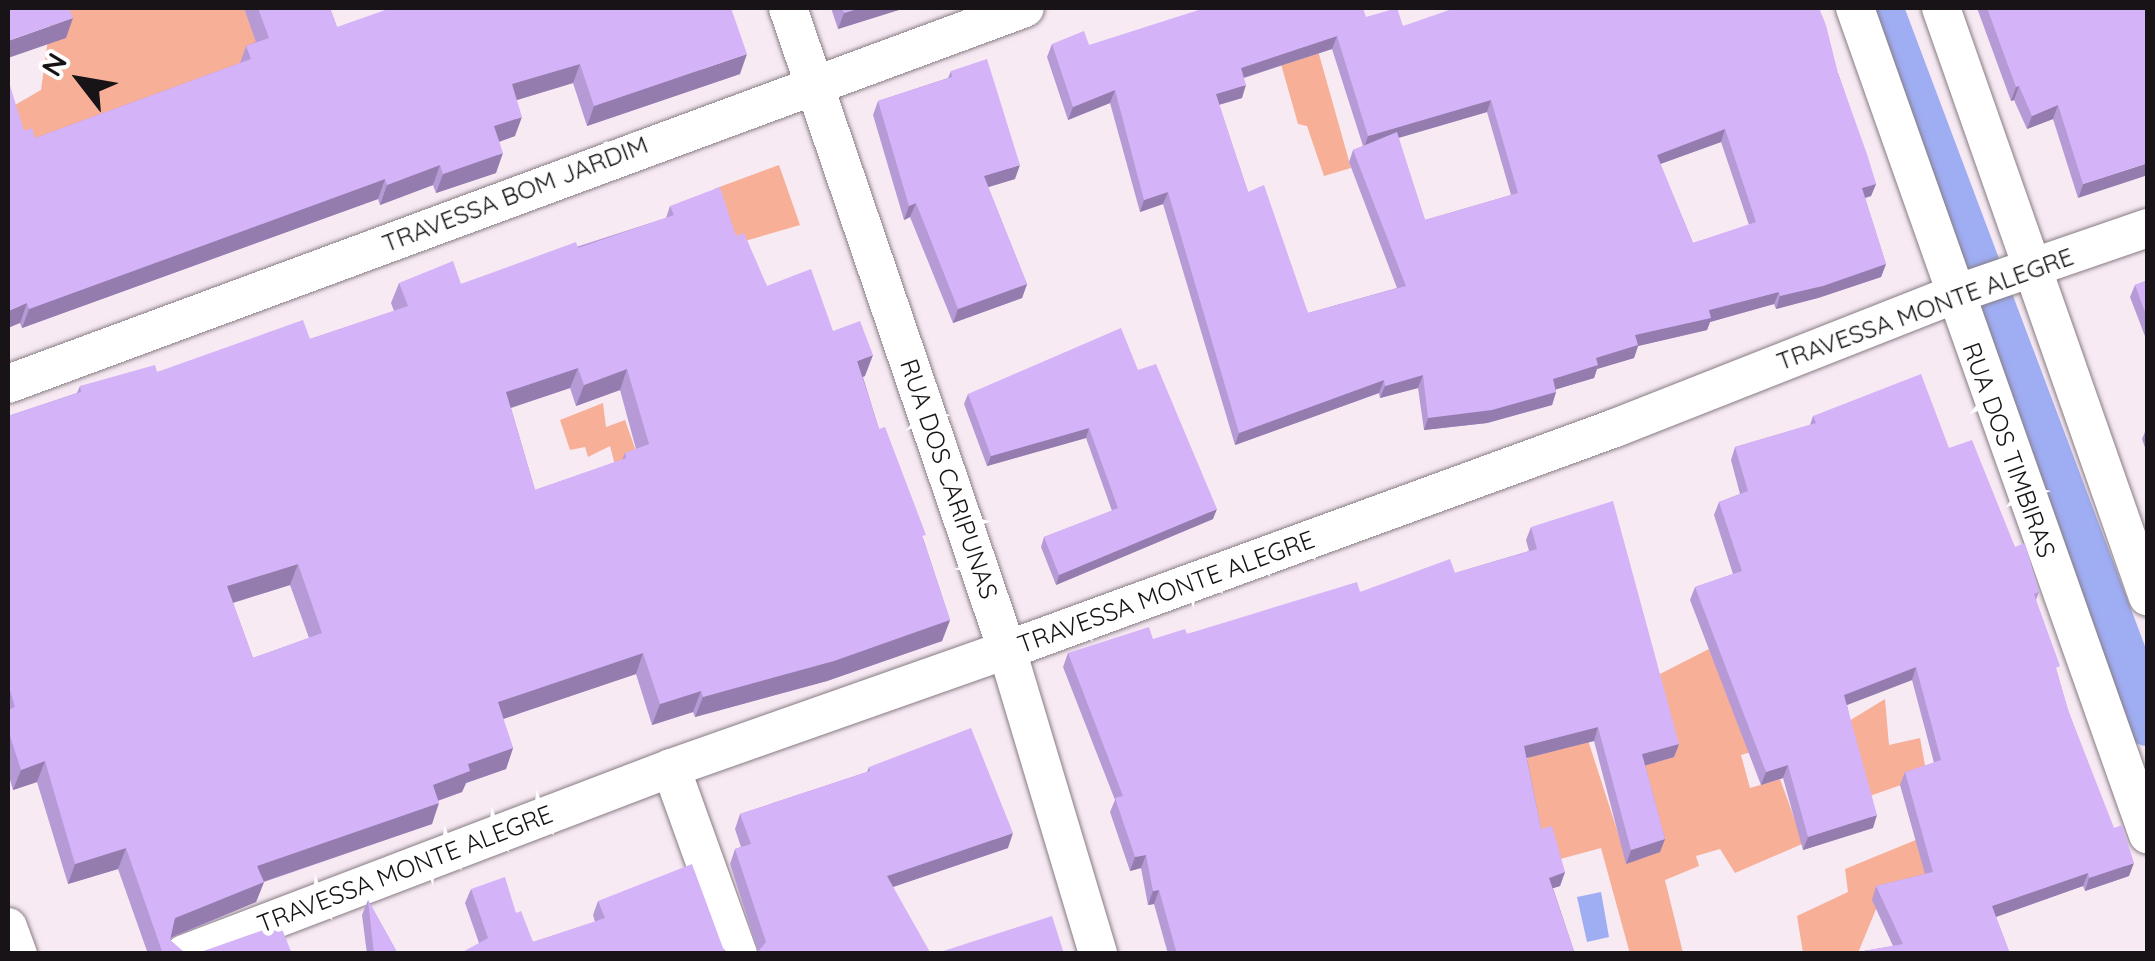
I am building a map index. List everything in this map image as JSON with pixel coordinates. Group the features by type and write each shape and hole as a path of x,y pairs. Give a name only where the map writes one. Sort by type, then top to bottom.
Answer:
{"street":[{"name":"RUA DOS CARIPUNAS","path":"788,8 1007,650 1098,954"},
{"name":"TRAVESSA BOM JARDIM","path":"8,384 815,82 1024,8"},
{"name":"RUA DOS TIMBIRAS","path":"1855,8 1953,295 2148,835"},
{"path":"1941,8 2148,597"},
{"name":"TRAVESSA MONTE ALEGRE","path":"184,954 671,768 1615,428 1953,295 2148,228"},
{"path":"671,768 738,954"},
{"path":"8,927 18,954"}],"shaded area":[{"path":"74,8 273,8 264,53 37,189 8,109 41,90 51,17"},
{"path":"1265,8 1306,8 1351,168 1324,176 1307,126 1298,124"},
{"path":"779,165 800,225 735,244 714,189"},
{"path":"603,403 606,427 625,420 641,465 617,473 610,446 588,457 585,447 570,450 560,420"},
{"path":"1709,649 1786,742 1741,755 1750,788 1780,779 1795,820 1832,831 1735,873 1720,849 1696,856 1699,866 1665,880 1683,953 1630,954 1601,848 1553,861 1530,817 1523,765 1574,697 1621,842 1642,766 1674,757 1660,674"},
{"path":"1885,699 1889,745 1920,738 1927,776 1861,799 1844,724"},
{"path":"1923,837 1934,870 1881,897 1858,953 1803,953 1797,916 1848,892 1845,869"}],"water":[{"path":"1601,892 1609,937 1587,942 1577,897"}],"building":[{"path":"8,8 69,8 73,18 8,41"},
{"path":"258,8 330,8 337,27 391,8 731,8 747,54 594,106 580,64 512,84 522,117 494,126 503,153 443,174 440,165 387,185 385,179 29,309 27,303 8,311 8,79 24,131 32,128 35,138 251,59 246,46 269,38"},
{"path":"1205,8 1363,8 1366,17 1397,8 1403,26 1455,8 1819,8 1876,184 1862,188 1886,264 1823,286 1780,296 1779,292 1709,310 1711,318 1635,335 1638,345 1596,358 1598,365 1553,379 1556,392 1492,410 1428,418 1423,375 1385,386 1384,380 1239,433 1168,192 1144,200 1115,90 1073,107 1052,44 1084,31 1089,45","holes":["1337,36 1368,136 1491,100 1518,193 1425,220 1397,132 1353,150 1406,286 1308,313 1264,185 1248,192 1216,94 1246,85 1241,68","1725,129 1756,222 1693,243 1657,155"]},
{"path":"1987,8 2148,8 2148,163 2083,184 2058,105 2032,116 2019,86 2016,87"},
{"path":"987,59 1020,165 984,176 1027,284 958,309 916,203 909,206 878,101 952,77 951,71"},
{"path":"720,187 736,236 744,233 767,286 811,269 833,331 860,321 873,355 857,361 879,429 885,427 926,535 922,536 950,620 834,661 703,697 701,691 660,704 643,653 498,702 513,748 468,764 470,771 433,785 439,803 257,866 264,882 175,918 170,940 186,954 163,954 126,848 75,864 45,761 21,770 8,730 8,710 15,707 8,684 8,416 81,392 80,386 155,365 157,372 303,320 310,339 408,306 399,283 453,261 461,284 576,242 578,248 674,215 670,206","holes":["578,368 584,385 627,369 649,444 625,453 626,458 535,490 506,392","298,564 322,633 253,658 227,586"]},
{"path":"2148,280 2148,320 2135,285"},
{"path":"1121,328 1138,370 1156,364 1217,509 1059,575 1044,537 1118,508 1089,428 991,456 968,394"},
{"path":"1921,374 1949,448 1972,440 2015,547 2025,543 2039,592 2034,594 2060,666 2056,668 2068,710 2114,828 2122,825 2134,863 2089,878 2088,873 1992,906 2010,954 1858,954 1903,944 1876,886 1933,872 1905,772 1941,760 1916,667 1844,695 1877,815 1808,837 1788,765 1766,772 1695,587 1742,571 1719,502 1748,491 1735,447 1816,423 1813,416"},
{"path":"1613,501 1679,744 1642,754 1665,839 1631,850 1598,727 1524,746 1541,829 1552,826 1565,872 1549,878 1575,954 1177,954 1159,890 1153,891 1146,855 1135,857 1115,798 1123,796 1068,653 1149,627 1153,639 1185,629 1187,634 1357,582 1360,592 1450,559 1455,573 1537,549 1531,527"},
{"path":"971,728 1013,833 887,876 931,954 756,954 766,942 735,849 751,844 740,814 870,771 869,767"},
{"path":"692,864 723,948 729,954 459,954 488,938 471,889 505,877 516,913 521,911 533,942 605,918 598,901"},
{"path":"368,900 398,954 374,954"},
{"path":"1052,916 1064,954 934,954"},
{"path":"280,924 292,954 195,954"}],"waterway":[{"path":"1879,8 2148,722"}]}
